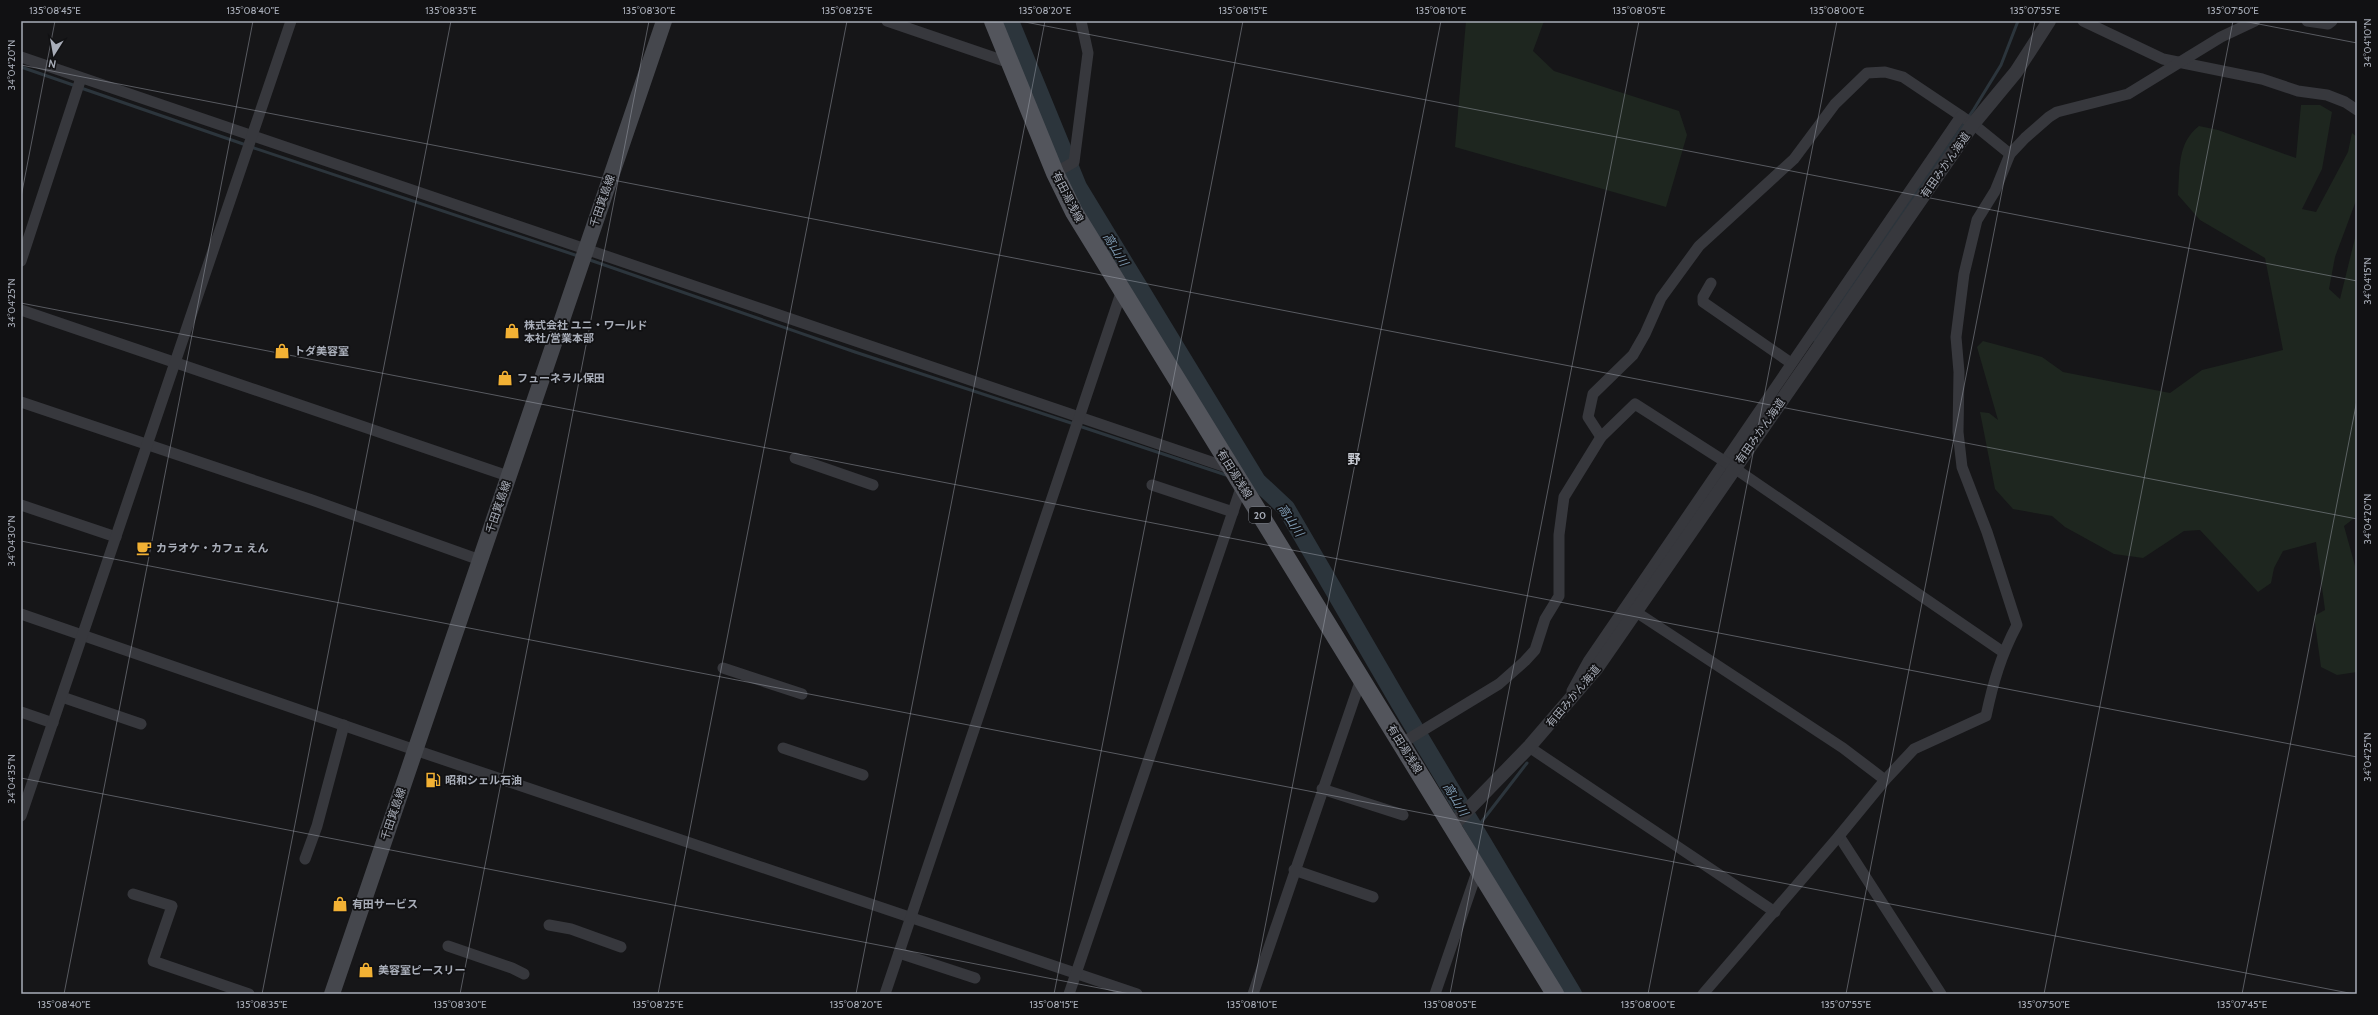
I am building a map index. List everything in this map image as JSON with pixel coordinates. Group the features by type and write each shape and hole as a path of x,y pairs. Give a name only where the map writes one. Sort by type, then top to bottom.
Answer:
{"main road":[{"name":"千田箕島線","path":"332,994 664,21"},
{"name":"有田湯浅線","path":"994,21 1055,173 1074,212 1361,679 1455,823 1478,869 1555,994"}],"street":[{"path":"21,816 24,796 62,697 289,21"},
{"path":"887,21 1010,63"},
{"path":"1055,173 1074,162 1088,53 1081,21"},
{"name":"有田みかん海道","path":"1455,823 1530,747 1596,669 1631,609 1729,465 1973,124 2016,72 2049,21"},
{"path":"2083,21 2150,54 2178,63 2238,74 2298,91 2327,96 2345,102 2357,110"},
{"path":"1703,994 1914,748 1986,716 1994,677 2003,652 2017,625 1986,532 1962,467 1958,432 1959,372 1956,336 1964,274 1973,233 1980,214 1994,191 2010,154 2039,124 2057,112 2128,94 2221,37 2255,21"},
{"path":"2307,21 2328,24 2332,21"},
{"path":"21,58 250,137 583,257 1080,418 1232,470"},
{"path":"1600,437 1588,417 1593,394 1633,355 1645,334 1661,298 1684,266 1699,246 1794,158 1835,104 1867,73 1885,72 1903,77 1973,124 2010,154"},
{"path":"21,261 81,78"},
{"path":"1729,465 1791,363 1961,116"},
{"path":"1711,283 1704,297 1704,302 1791,363"},
{"path":"885,994 1122,290"},
{"path":"21,310 508,476"},
{"path":"21,402 312,500 480,560"},
{"path":"1402,743 1499,684 1535,650 1545,619 1559,596 1559,535 1564,497 1600,437 1635,404 1729,465 2003,652"},
{"path":"795,458 873,485"},
{"path":"1152,485 1233,512"},
{"path":"1069,994 1242,485"},
{"path":"21,505 116,536"},
{"path":"1631,609 1843,748 1885,780"},
{"path":"21,614 415,750 1137,994"},
{"path":"723,668 802,694"},
{"path":"1253,994 1294,870 1361,679"},
{"path":"62,697 141,724"},
{"path":"21,712 53,723"},
{"path":"305,859 317,826 344,725"},
{"path":"1530,747 1774,912"},
{"path":"783,748 863,775"},
{"path":"1322,789 1404,815"},
{"path":"1839,836 1941,994"},
{"path":"1435,994 1478,869"},
{"path":"1294,870 1373,898"},
{"path":"133,894 172,906 153,961 250,994"},
{"path":"549,925 571,929 622,947"},
{"path":"448,946 512,968 524,974"},
{"path":"899,953 975,978"}],"shaded area":[{"path":"1466,21 1544,21 1533,51 1554,71 1679,111 1687,135 1666,207 1455,147"},
{"path":"2301,105 2320,105 2332,112 2322,169 2302,209 2316,212 2348,152 2352,133 2357,137 2357,198 2335,257 2329,289 2340,299 2357,230 2357,516 2344,526 2357,573 2357,672 2337,675 2321,667 2314,616 2325,610 2316,542 2283,551 2274,568 2271,583 2258,592 2200,530 2184,531 2143,558 2114,554 2065,527 2052,516 2013,509 1995,489 1980,412 1989,413 1998,420 1977,347 1983,341 2042,357 2063,372 2170,393 2202,370 2283,350 2265,258 2200,220 2178,195 2180,166 2183,148 2192,133 2199,126 2218,130 2296,158"}],"waterway":[{"name":"高山川","path":"1010,21 1078,187 1257,481 1286,508 1400,704 1573,994"},
{"path":"1814,340 1974,109 2001,65 2018,21"},
{"path":"21,67 76,86"},
{"path":"81,88 246,145"},
{"path":"251,147 578,256"},
{"path":"587,259 855,352 1074,424"},
{"path":"1079,426 1226,475"},
{"name":"高山川","path":"1250,480 1257,481"},
{"path":"1476,829 1527,763"}],"place":[{"name":"株式会社 ユニ・ワールド 本社/営業本部","path":"512,331"},
{"name":"トダ美容室","path":"282,351"},
{"name":"フューネラル保田","path":"505,378"},
{"name":"カラオケ・カフェ えん","path":"144,548"},
{"name":"昭和シェル石油","path":"433,780"},
{"name":"有田サービス","path":"340,904"},
{"name":"美容室ピースリー","path":"366,970"}],"district":[{"name":"野","path":"1354,459"}]}
